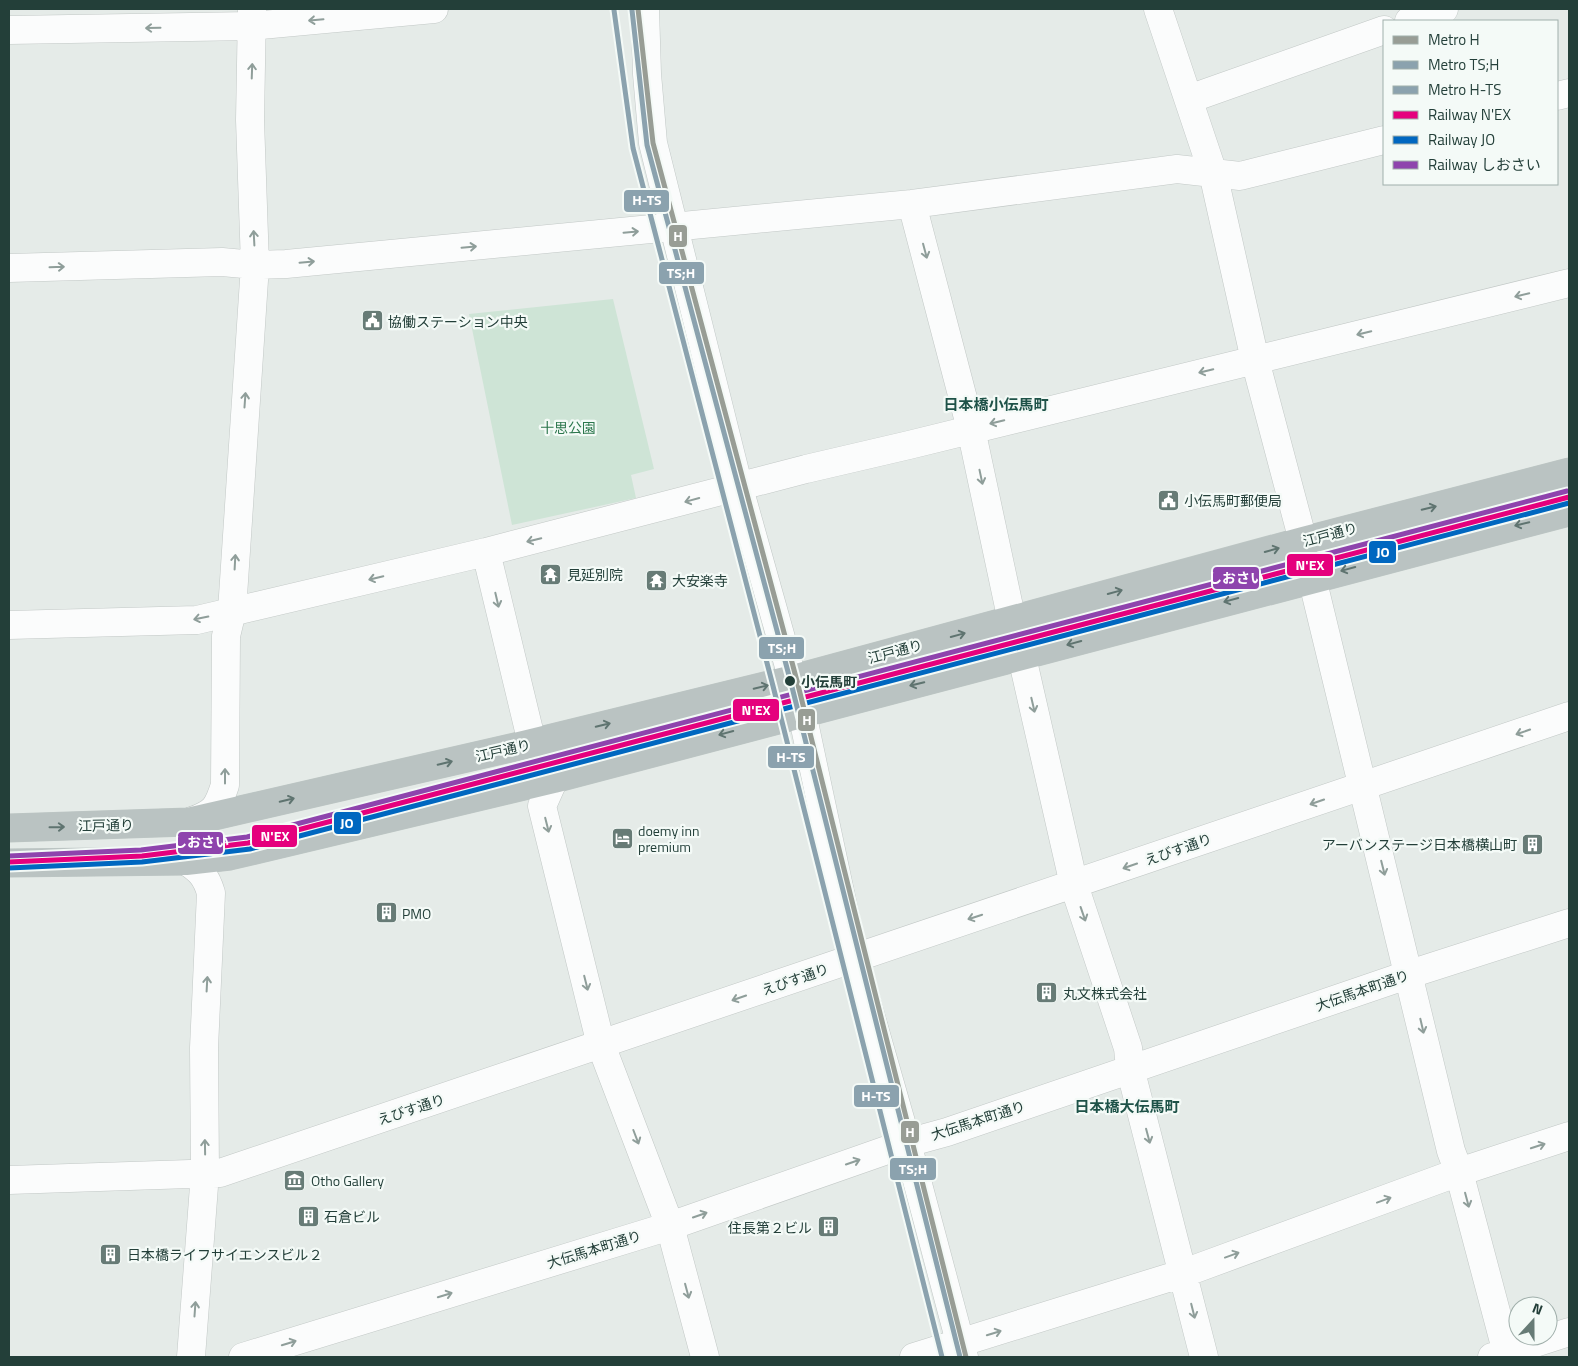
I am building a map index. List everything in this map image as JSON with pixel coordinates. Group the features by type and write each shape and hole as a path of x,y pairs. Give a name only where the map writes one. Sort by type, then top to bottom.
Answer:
{"highway":[{"name":"江戸通り","path":"9,828 188,822 532,743 793,678 1012,621 1303,541 1569,472"},
{"path":"9,863 186,861 230,856 554,779 1022,657 1312,578 1569,512"}],"street":[{"path":"9,30 434,9"},
{"path":"645,9 647,74 653,143 739,488 802,713 854,958 907,1143 962,1350"},
{"path":"1158,9 1213,173 1255,360 1303,541 1410,974 1451,1151 1460,1172 1503,1356 1569,1332"},
{"path":"1412,20 1444,9"},
{"path":"188,822 209,815 220,803 225,785 226,636 232,611 255,265 250,129 252,18"},
{"path":"1189,99 1383,30"},
{"path":"9,268 222,262 255,265 674,228 912,204 1177,169 1240,176 1383,140"},
{"path":"912,204 971,429 1012,621"},
{"path":"9,624 196,620 486,552 739,488 806,469 909,446 971,429 1569,283"},
{"path":"486,552 532,743"},
{"path":"1022,657 1074,885 1128,1048 1130,1068 1204,1357"},
{"name":"えびす通り","path":"9,1180 220,1172 601,1045 1569,716"},
{"path":"554,779 542,806 601,1045 670,1226 704,1357"},
{"path":"186,861 206,878 211,893 204,1048 205,1174 191,1357"},
{"name":"大伝馬本町通り","path":"243,1357 670,1226 907,1143 947,1132 1130,1068 1569,923"},
{"path":"914,1357 962,1350 1184,1273 1460,1172 1569,1136"}],"green space":[{"name":"十思公園","path":"613,299 654,469 631,475 636,498 512,525 469,314"}],"metro line":[{"name":"H","path":"638,9 653,143 797,681 966,1357"},
{"name":"H-TS","path":"614,10 633,148 773,686 942,1357"},
{"name":"TS;H","path":"632,10 647,145 791,683 960,1357"}],"rail line":[{"name":"しおさい","path":"9,856 141,850 247,837 1567,491"},
{"name":"N'EX","path":"9,862 142,856 248,843 1569,497"},
{"name":"JO","path":"9,868 142,862 250,849 1569,503"}],"place":[{"name":"協働ステーション中央","path":"372,321"},
{"name":"小伝馬町郵便局","path":"1168,500"},
{"name":"見延別院","path":"551,574"},
{"name":"大安楽寺","path":"656,580"},
{"name":"小伝馬町","path":"790,681"},
{"name":"doemy inn premium","path":"622,838"},
{"name":"アーバンステージ日本橋横山町","path":"1533,844"},
{"name":"PMO","path":"386,913"},
{"name":"丸文株式会社","path":"1047,993"},
{"name":"Otho Gallery","path":"295,1180"},
{"name":"石倉ビル","path":"308,1216"},
{"name":"住長第２ビル","path":"828,1227"},
{"name":"日本橋ライフサイエンスビル２","path":"111,1254"}],"district":[{"name":"日本橋小伝馬町","path":"996,404"},
{"name":"日本橋大伝馬町","path":"1127,1106"}]}
